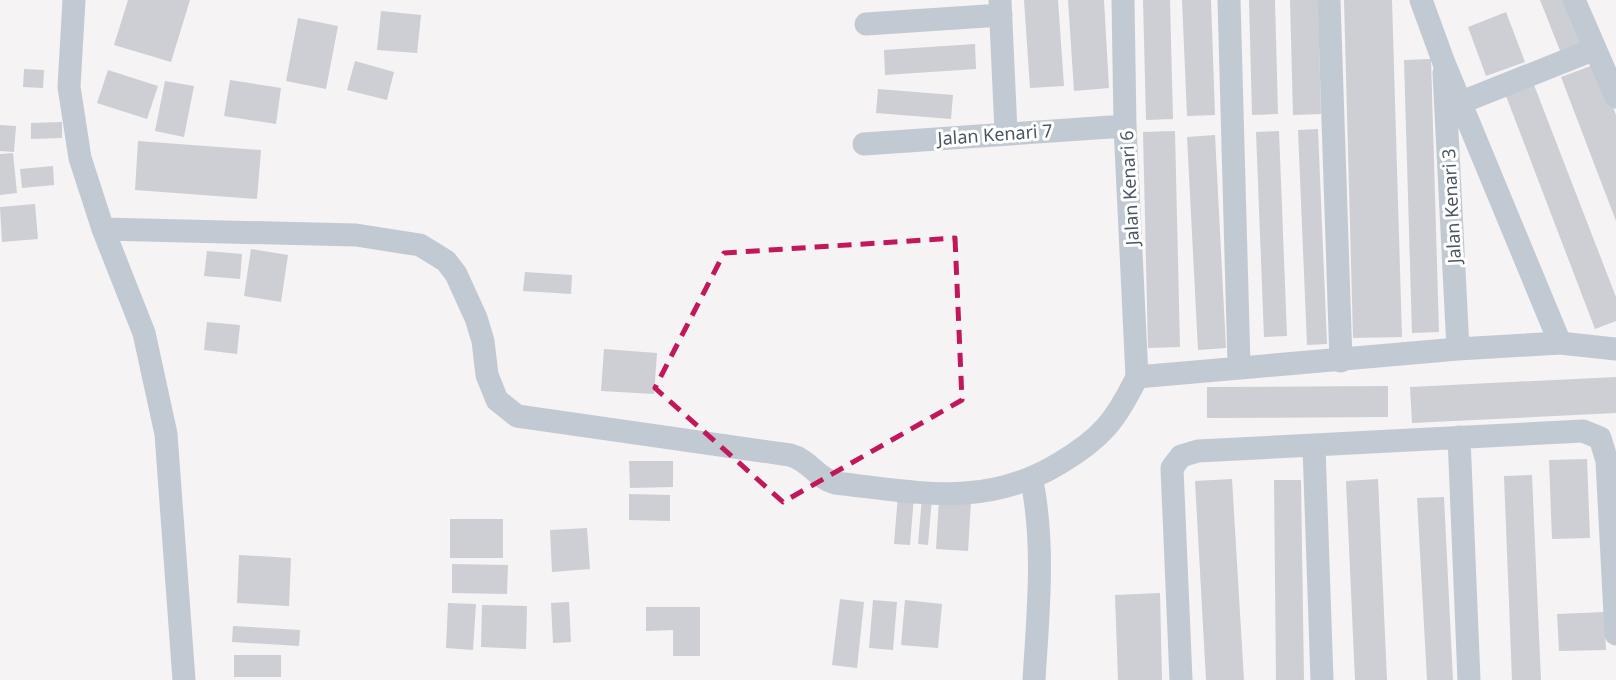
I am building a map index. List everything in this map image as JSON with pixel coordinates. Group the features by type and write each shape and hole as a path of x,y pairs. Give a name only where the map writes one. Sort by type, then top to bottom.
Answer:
{"street":[{"path":"74,0 70,103 80,158 103,229 144,333 166,433 184,680"},
{"name":"Jalan Kenari 6","path":"1123,0 1125,126 1137,377"},
{"path":"1229,0 1239,365"},
{"path":"1329,0 1341,361"},
{"path":"1422,0 1444,63 1560,344"},
{"path":"1574,0 1616,97"},
{"path":"866,24 1000,8 1006,132"},
{"path":"1462,102 1595,50"},
{"name":"Jalan Kenari 3","path":"1444,63 1458,349"},
{"name":"Jalan Kenari 7","path":"864,144 1006,132 1125,126"},
{"path":"103,229 356,235 420,245 446,261 456,274 476,318 483,341 486,375 497,400 517,416 790,455 808,463 823,480 835,483 964,495 1004,490 1032,481 1093,444 1124,406 1137,377 1239,365 1341,361 1458,349 1560,344 1616,349"},
{"path":"1181,680 1172,468 1181,456 1189,453 1583,431 1600,438 1607,461 1616,634"},
{"path":"1458,437 1469,680"},
{"path":"1314,447 1322,680"},
{"path":"1032,481 1039,515 1041,556 1034,680"}],"highlighted area":[{"path":"955,238 962,400 783,502 655,388 724,253"}],"building":[{"path":"128,0 190,0 171,62 114,45"},
{"path":"1024,0 1058,0 1064,86 1030,88"},
{"path":"1068,0 1104,0 1109,88 1074,91"},
{"path":"1143,0 1170,0 1173,119 1146,120"},
{"path":"1182,0 1211,0 1215,115 1187,116"},
{"path":"1249,0 1275,0 1278,114 1252,115"},
{"path":"1290,0 1318,0 1321,114 1293,115"},
{"path":"1344,0 1392,0 1402,337 1353,338"},
{"path":"1540,0 1566,0 1583,44 1561,53"},
{"path":"381,11 421,15 417,53 377,50"},
{"path":"1506,12 1525,62 1486,76 1468,27"},
{"path":"298,18 338,26 326,89 286,81"},
{"path":"975,44 976,69 885,75 884,50"},
{"path":"1431,59 1439,332 1412,333 1404,60"},
{"path":"355,61 394,72 387,100 347,90"},
{"path":"1596,64 1616,115 1616,221 1561,77"},
{"path":"24,69 44,70 43,88 23,87"},
{"path":"108,70 158,86 147,119 97,103"},
{"path":"230,80 281,88 276,124 224,116"},
{"path":"165,81 194,86 184,137 155,131"},
{"path":"1534,85 1616,297 1616,321 1595,329 1506,96"},
{"path":"878,89 953,95 951,119 876,113"},
{"path":"62,122 62,138 31,139 31,123"},
{"path":"0,125 16,126 14,152 0,151"},
{"path":"1318,129 1327,344 1307,345 1298,130"},
{"path":"1175,131 1180,347 1148,348 1143,132"},
{"path":"1279,131 1287,336 1264,337 1256,132"},
{"path":"1215,135 1226,348 1198,350 1187,137"},
{"path":"138,141 261,150 257,199 135,190"},
{"path":"13,153 17,193 0,195 0,154"},
{"path":"53,166 54,185 22,188 20,169"},
{"path":"35,204 38,239 2,242 0,207"},
{"path":"251,249 288,255 281,302 244,296"},
{"path":"207,251 242,254 240,279 204,276"},
{"path":"525,272 572,275 571,294 523,291"},
{"path":"207,322 240,325 237,354 204,350"},
{"path":"604,349 657,353 654,394 601,391"},
{"path":"1616,377 1616,413 1412,423 1410,387"},
{"path":"1388,386 1388,417 1207,418 1207,387"},
{"path":"1587,459 1590,538 1552,539 1549,460"},
{"path":"629,461 673,461 673,487 630,488"},
{"path":"1532,475 1541,680 1512,680 1504,476"},
{"path":"1232,479 1244,680 1206,680 1195,481"},
{"path":"1378,479 1387,680 1355,680 1346,481"},
{"path":"1274,480 1301,480 1304,680 1276,680"},
{"path":"629,494 670,495 670,521 629,520"},
{"path":"898,495 914,496 910,545 894,544"},
{"path":"922,497 932,498 928,545 918,544"},
{"path":"1444,497 1453,680 1427,680 1417,498"},
{"path":"939,499 971,501 968,551 936,549"},
{"path":"450,519 503,519 503,558 450,558"},
{"path":"587,528 590,569 552,572 550,530"},
{"path":"239,555 291,558 289,606 237,603"},
{"path":"452,564 508,565 507,594 452,593"},
{"path":"1160,593 1162,680 1118,680 1115,595"},
{"path":"840,599 864,602 857,668 832,665"},
{"path":"873,600 897,602 893,650 869,648"},
{"path":"905,600 942,604 938,648 901,645"},
{"path":"569,602 571,642 553,643 551,603"},
{"path":"448,603 476,604 473,650 446,648"},
{"path":"482,605 527,606 526,649 481,647"},
{"path":"646,607 700,607 700,656 673,656 673,630 646,631"},
{"path":"1604,612 1606,650 1559,651 1557,614"},
{"path":"233,626 300,630 299,646 232,642"},
{"path":"234,655 281,655 281,677 234,677"}]}
